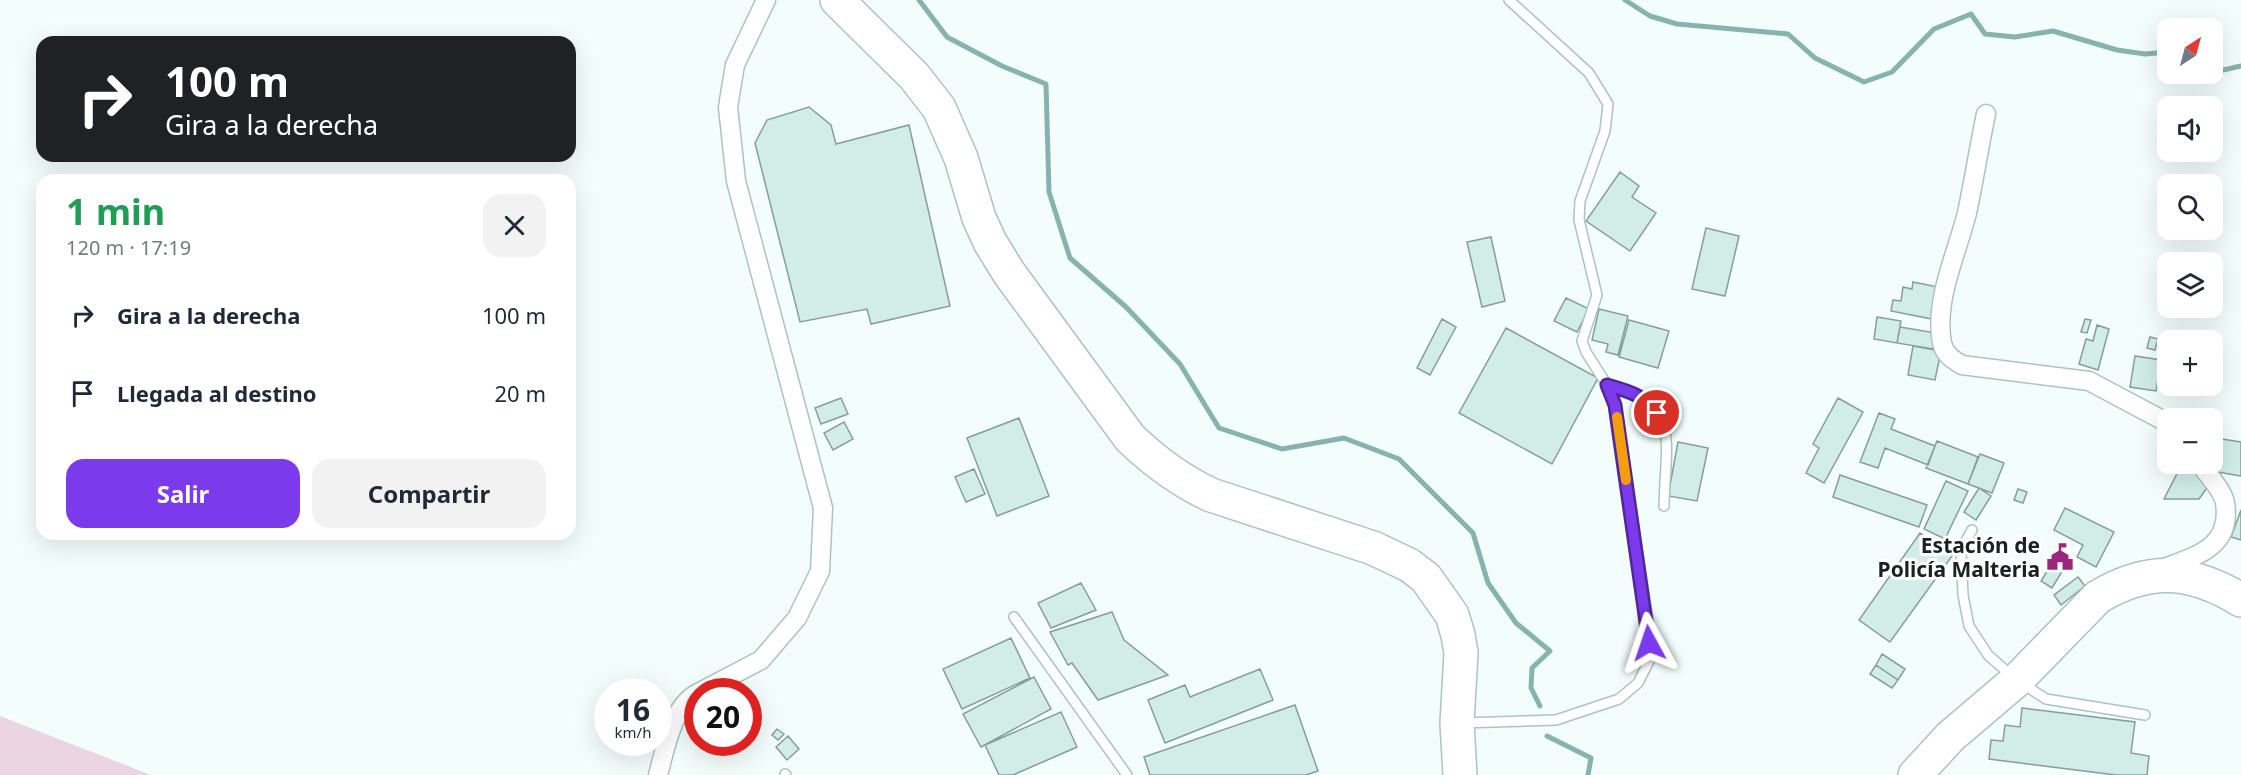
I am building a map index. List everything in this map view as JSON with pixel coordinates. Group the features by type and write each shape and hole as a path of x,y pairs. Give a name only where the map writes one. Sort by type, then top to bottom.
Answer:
{"highway":[{"path":"837,0 914,76 939,108 951,131 979,218 995,250 1009,273 1137,444 1170,473 1203,491 1373,548 1409,565 1426,578 1452,615 1458,635 1461,653 1457,723 1461,775"},
{"path":"1915,775 1951,736 2017,680 2098,597 2133,580 2163,575 2207,582 2241,600"}],"street":[{"path":"726,678 761,660 797,618 820,571 823,508 736,181 728,107 735,65 766,0"},
{"path":"1986,114 1967,213 1950,262 1942,320 1942,343 1948,356 1962,365 2089,381 2157,417"},
{"path":"2133,580 2197,556 2213,547 2224,528 2225,501 2207,474"},
{"path":"658,775 671,726 684,707"}],"lane":[{"path":"1457,723 1557,720 1619,699 1638,683 1650,659 1649,627 1615,405 1607,385 1586,352 1582,341 1597,295 1579,220 1580,201 1605,131 1608,104 1589,73 1509,0"},
{"path":"1607,385 1634,393 1649,402 1665,424 1664,506"},
{"path":"1972,530 1961,550 1963,595 1969,627 1988,655 2017,680 2046,699 2145,715"},
{"path":"1014,617 1127,775"}],"shaded area":[{"path":"0,716 151,775 0,775"}],"building":[{"path":"809,107 831,125 836,144 909,125 950,306 871,324 867,309 800,322 755,143 767,120"},
{"path":"1620,172 1639,186 1632,197 1656,213 1630,251 1586,221"},
{"path":"1706,228 1739,236 1725,296 1692,289"},
{"path":"1491,237 1505,301 1482,307 1467,242"},
{"path":"1913,282 1943,288 1937,320 1891,311 1893,300 1901,301 1903,287 1912,289"},
{"path":"1566,298 1589,309 1577,332 1554,321"},
{"path":"1599,309 1628,316 1618,355 1606,352 1608,344 1592,340"},
{"path":"1877,317 1901,321 1897,343 1874,339"},
{"path":"1442,319 1456,327 1430,375 1417,368"},
{"path":"2085,319 2091,320 2087,333 2081,332"},
{"path":"1629,320 1669,331 1658,368 1619,357"},
{"path":"2097,325 2109,329 2098,370 2079,364 2086,339 2093,341"},
{"path":"1900,327 1936,333 1933,349 1897,343"},
{"path":"1506,328 1598,378 1552,464 1459,413"},
{"path":"2150,337 2157,339 2155,350 2147,348"},
{"path":"1913,346 1941,351 1935,380 1908,375"},
{"path":"2135,356 2157,359 2156,391 2130,387"},
{"path":"841,398 848,414 821,424 815,408"},
{"path":"1838,398 1863,412 1824,483 1806,473 1819,448 1813,444"},
{"path":"1879,413 1895,419 1891,429 1935,446 1928,465 1885,448 1878,468 1860,462"},
{"path":"1019,418 1049,496 997,516 967,438"},
{"path":"844,422 853,439 833,450 824,433"},
{"path":"2223,439 2241,442 2241,476 2223,473"},
{"path":"1937,441 1978,457 1968,484 1926,468"},
{"path":"1678,442 1708,448 1697,501 1668,496"},
{"path":"1980,454 2004,463 1992,493 1968,484"},
{"path":"974,469 985,494 966,502 955,477"},
{"path":"2177,474 2200,474 2209,485 2199,499 2164,499"},
{"path":"1840,475 1927,505 1919,527 1833,497"},
{"path":"1946,481 1968,491 1945,539 1924,529"},
{"path":"1979,488 1991,496 1976,520 1964,512"},
{"path":"2018,489 2027,492 2023,503 2014,500"},
{"path":"2065,508 2114,532 2096,567 2077,557 2083,545 2054,530"},
{"path":"2241,510 2241,540 2231,537"},
{"path":"1920,533 1952,556 1890,642 1859,620"},
{"path":"2052,563 2063,570 2052,588 2041,581"},
{"path":"2078,577 2085,586 2061,605 2054,595"},
{"path":"1081,583 1096,610 1051,628 1038,603"},
{"path":"1112,612 1124,640 1168,675 1098,700 1072,663 1068,665 1050,632"},
{"path":"1011,638 1030,678 962,709 943,669"},
{"path":"1882,654 1905,669 1898,680 1876,665"},
{"path":"1876,665 1898,680 1892,688 1870,674"},
{"path":"1260,669 1273,700 1165,743 1148,700 1185,685 1190,697"},
{"path":"1034,677 1051,709 981,747 963,714"},
{"path":"1295,705 1318,771 1306,775 1150,775 1144,757"},
{"path":"2022,708 2135,722 2131,753 2149,756 2147,775 2116,775 1989,759 1991,740 2003,741 2005,725 2020,727"},
{"path":"1061,712 1077,747 1013,775 999,775 985,745"},
{"path":"777,729 784,734 778,740 772,735"},
{"path":"788,736 799,749 787,760 776,747"}],"waterway":[{"path":"919,0 947,37 1002,66 1046,84 1049,192 1070,258 1126,307 1180,364 1219,428 1282,449 1344,438 1399,459 1473,533 1488,583 1516,623 1550,651 1532,668 1531,688 1540,706"},
{"path":"1625,0 1650,16 1677,24 1788,34 1815,58 1864,82 1892,72 1934,29 1971,14 1985,34 2015,37 2053,31 2117,50 2145,54 2157,53"},
{"path":"2223,70 2241,66"},
{"path":"1547,736 1591,758 1588,775"}],"slow traffic":[{"path":"1617,417 1626,480"}],"place":[{"name":"Estación de Policía Malteria","path":"2060,557"}],"route":[{"path":"1649,643 1649,627 1615,405 1607,385 1634,393 1649,402 1657,413"}]}
